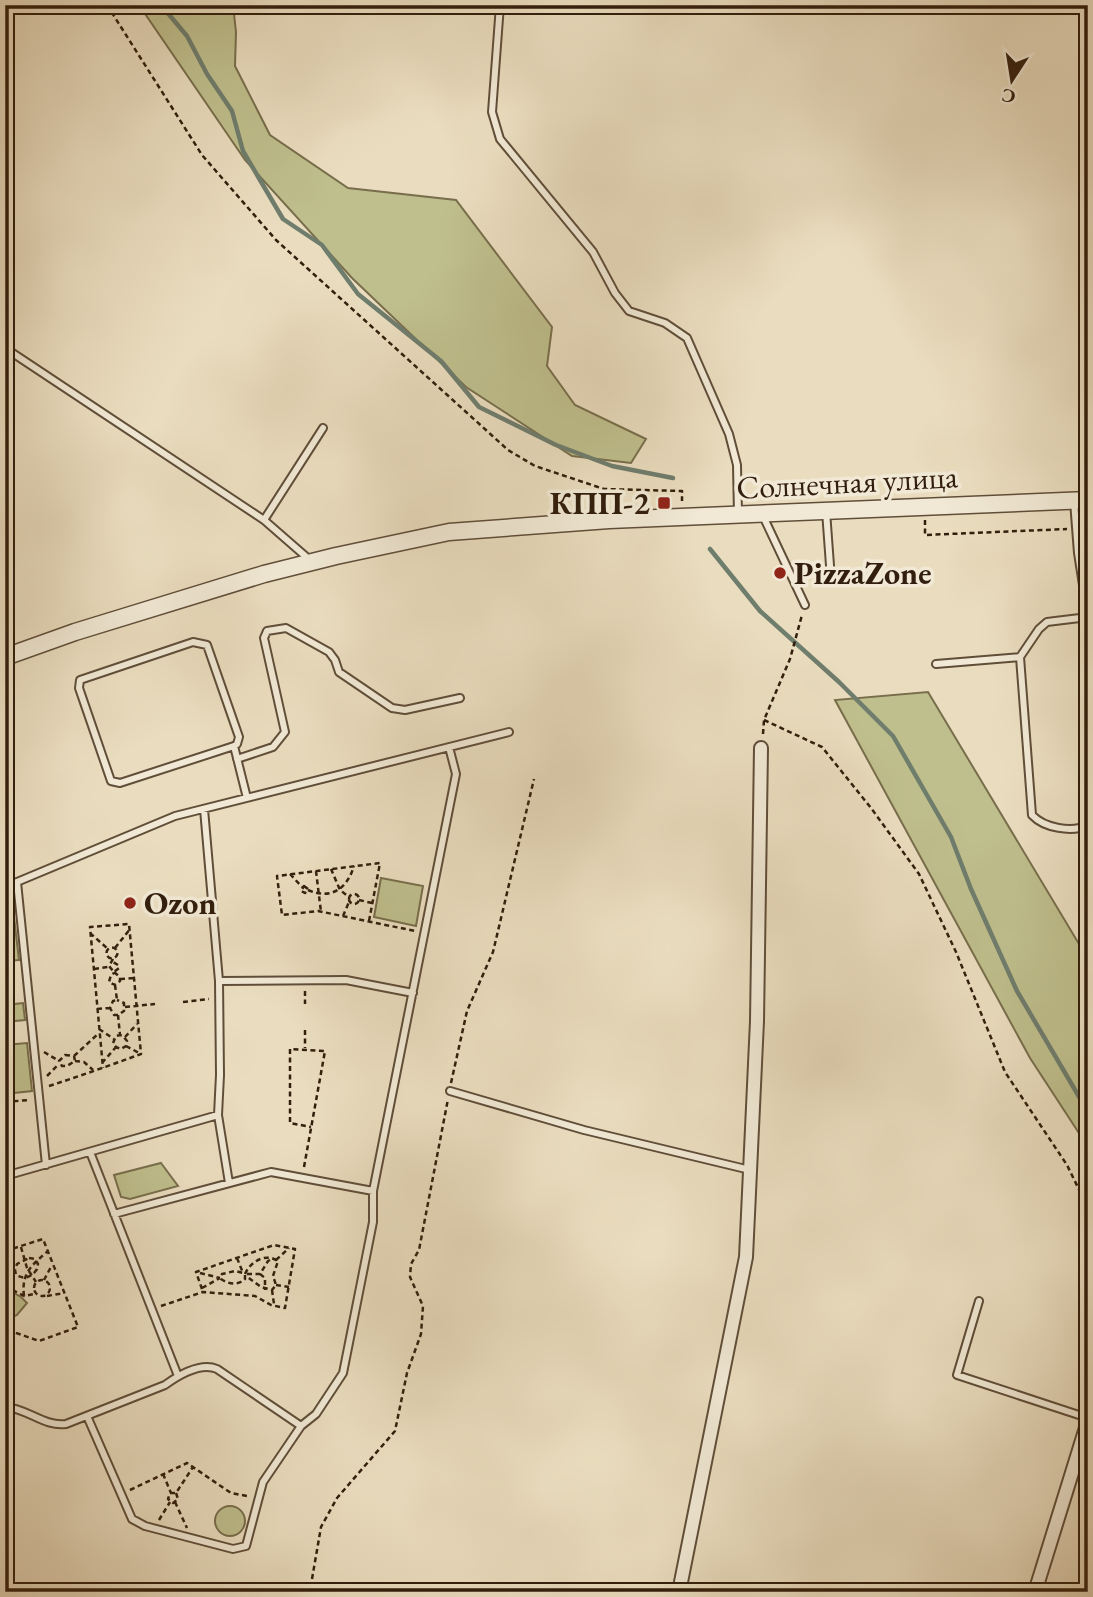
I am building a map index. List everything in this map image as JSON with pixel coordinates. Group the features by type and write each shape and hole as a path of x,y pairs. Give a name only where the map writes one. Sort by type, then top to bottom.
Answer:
{"street":[{"name":"Солнечная улица","path":"5,657 75,632 313,562 449,533 610,520 1081,500"},
{"path":"679,1592 746,1257 758,1021 761,748"},
{"path":"1035,1592 1088,1420"}],"lane":[{"path":"500,5 492,112 500,139 593,252 615,293 629,311 665,323 687,338 729,434 737,465 738,516"},
{"path":"5,348 264,520 313,562"},
{"path":"264,520 323,428"},
{"path":"1081,500 1076,529 1088,617 1047,622 1031,639 1020,657 1032,815 1037,821 1067,829 1088,825"},
{"path":"826,511 831,579"},
{"path":"762,514 805,605"},
{"path":"237,759 273,747 285,732 264,638 267,631 290,629 329,652 339,672 392,708 405,710 460,698"},
{"path":"193,642 207,645 239,737 234,746 115,783 109,777 79,688 80,680 193,642"},
{"path":"936,664 1020,657"},
{"path":"5,887 175,816 509,732"},
{"path":"234,746 247,798"},
{"path":"87,1416 132,1519 153,1529 233,1549 246,1546 263,1482 301,1426 316,1414 344,1373 373,1222 373,1191 456,774 449,747"},
{"path":"204,809 219,981 218,1115 229,1183"},
{"path":"17,882 46,1165"},
{"path":"219,981 346,980 413,993"},
{"path":"450,1091 584,1130 750,1170"},
{"path":"5,1176 218,1115"},
{"path":"90,1152 178,1376"},
{"path":"114,1214 271,1172 373,1191"},
{"path":"979,1301 957,1376 1088,1420"},
{"path":"5,1407 57,1425 166,1385 178,1376 201,1367 212,1366 301,1426"}],"path":[{"path":"107,5 202,155 276,240 508,450 535,466 604,489 681,491 682,518"},
{"path":"924,506 925,535 1076,529"},
{"path":"761,748 764,720 790,659 805,605"},
{"path":"764,720 822,747 919,874 956,952 1005,1072 1067,1165 1088,1208"},
{"path":"312,1579 321,1527 337,1499 395,1431 407,1373 421,1334 423,1306 410,1277 411,1264 419,1250 467,1011 494,952 534,779"},
{"path":"369,921 380,863 277,876 282,915 321,912 425,933"},
{"path":"290,874 303,887 319,894 340,890 349,880 354,866"},
{"path":"331,869 340,890 353,905 359,900"},
{"path":"316,871 321,912"},
{"path":"343,916 349,899 355,894 359,900 372,903"},
{"path":"102,1066 90,927 130,924 141,1054"},
{"path":"90,933 108,949 115,948 130,929"},
{"path":"93,969 109,967 118,955 115,948"},
{"path":"108,949 107,956 119,968 109,978 109,982 115,985"},
{"path":"109,967 120,979"},
{"path":"117,1000 115,985 120,979 134,978"},
{"path":"304,980 304,1004"},
{"path":"183,1002 219,998"},
{"path":"110,1008 113,1001 117,1000"},
{"path":"117,1000 124,1003 125,1007"},
{"path":"125,1007 155,1004"},
{"path":"118,1015 125,1007"},
{"path":"97,1009 110,1008"},
{"path":"110,1008 111,1012 118,1015"},
{"path":"118,1015 120,1035"},
{"path":"125,1037 138,1023"},
{"path":"304,1030 305,1049"},
{"path":"99,1031 114,1039 116,1047"},
{"path":"74,1056 99,1031"},
{"path":"120,1035 125,1037"},
{"path":"114,1039 120,1035"},
{"path":"125,1037 126,1046"},
{"path":"126,1046 141,1054"},
{"path":"116,1047 121,1049 126,1046"},
{"path":"102,1066 116,1047"},
{"path":"302,1177 325,1051 289,1049 289,1123 311,1127"},
{"path":"42,1050 67,1066 75,1061 84,1062 94,1071"},
{"path":"38,1090 141,1054"},
{"path":"45,1080 65,1055 74,1056"},
{"path":"74,1056 75,1061"},
{"path":"5,1102 39,1099"},
{"path":"5,1251 43,1240 78,1327 40,1341 5,1329"},
{"path":"196,1272 274,1245 295,1249 285,1308 274,1306 255,1296 202,1290"},
{"path":"20,1246 23,1259 36,1282 36,1294"},
{"path":"260,1274 268,1261 290,1248"},
{"path":"24,1296 27,1268 48,1251"},
{"path":"196,1272 229,1283 243,1282 248,1267 267,1257 275,1259"},
{"path":"237,1258 245,1274 265,1290 272,1290"},
{"path":"23,1259 36,1261 37,1269 32,1275 24,1278 16,1275 15,1270 23,1259"},
{"path":"275,1259 278,1266 273,1276 276,1285"},
{"path":"36,1282 44,1280 53,1264"},
{"path":"196,1272 202,1290"},
{"path":"152,1310 202,1290 227,1272 260,1274 265,1278 265,1290"},
{"path":"5,1273 8,1276 7,1287 24,1296 64,1293"},
{"path":"43,1296 47,1294 50,1286 44,1280"},
{"path":"228,1294 229,1283"},
{"path":"276,1285 289,1287"},
{"path":"274,1306 272,1290 276,1285"},
{"path":"121,1495 187,1463 231,1493 258,1499"},
{"path":"170,1502 168,1496 174,1493 193,1467"},
{"path":"163,1474 178,1499 175,1502 192,1538"},
{"path":"170,1502 175,1502"},
{"path":"153,1529 170,1502"}],"green space":[{"path":"139,5 233,5 236,32 235,66 270,135 348,188 456,200 552,327 547,366 575,405 646,439 631,463 572,456 466,387 352,278 245,160"},
{"path":"928,692 1088,959 1088,1147 1030,1058 835,700"},
{"path":"381,878 423,886 416,926 374,917"},
{"path":"5,912 14,917 19,960 5,961"},
{"path":"23,1003 25,1020 5,1022 5,1005"},
{"path":"27,1043 32,1091 5,1094 5,1045"},
{"path":"161,1163 178,1186 130,1199 121,1197 114,1175"},
{"path":"5,1288 27,1303 17,1315 5,1320"},
{"path":"230,1506 236,1507 244,1515 244,1527 236,1535 230,1536 224,1535 216,1527 215,1521 216,1515 224,1507"}],"waterway":[{"path":"161,5 187,36 207,74 232,111 243,151 283,219 322,245 358,294 441,361 479,407 556,445 612,466 673,478"},
{"path":"710,549 760,611 839,682 893,736 951,837 971,889 1017,991 1088,1112"}],"place":[{"name":"КПП-2","path":"664,503"},
{"name":"PizzaZone","path":"780,573"},
{"name":"Ozon","path":"130,903"}]}
